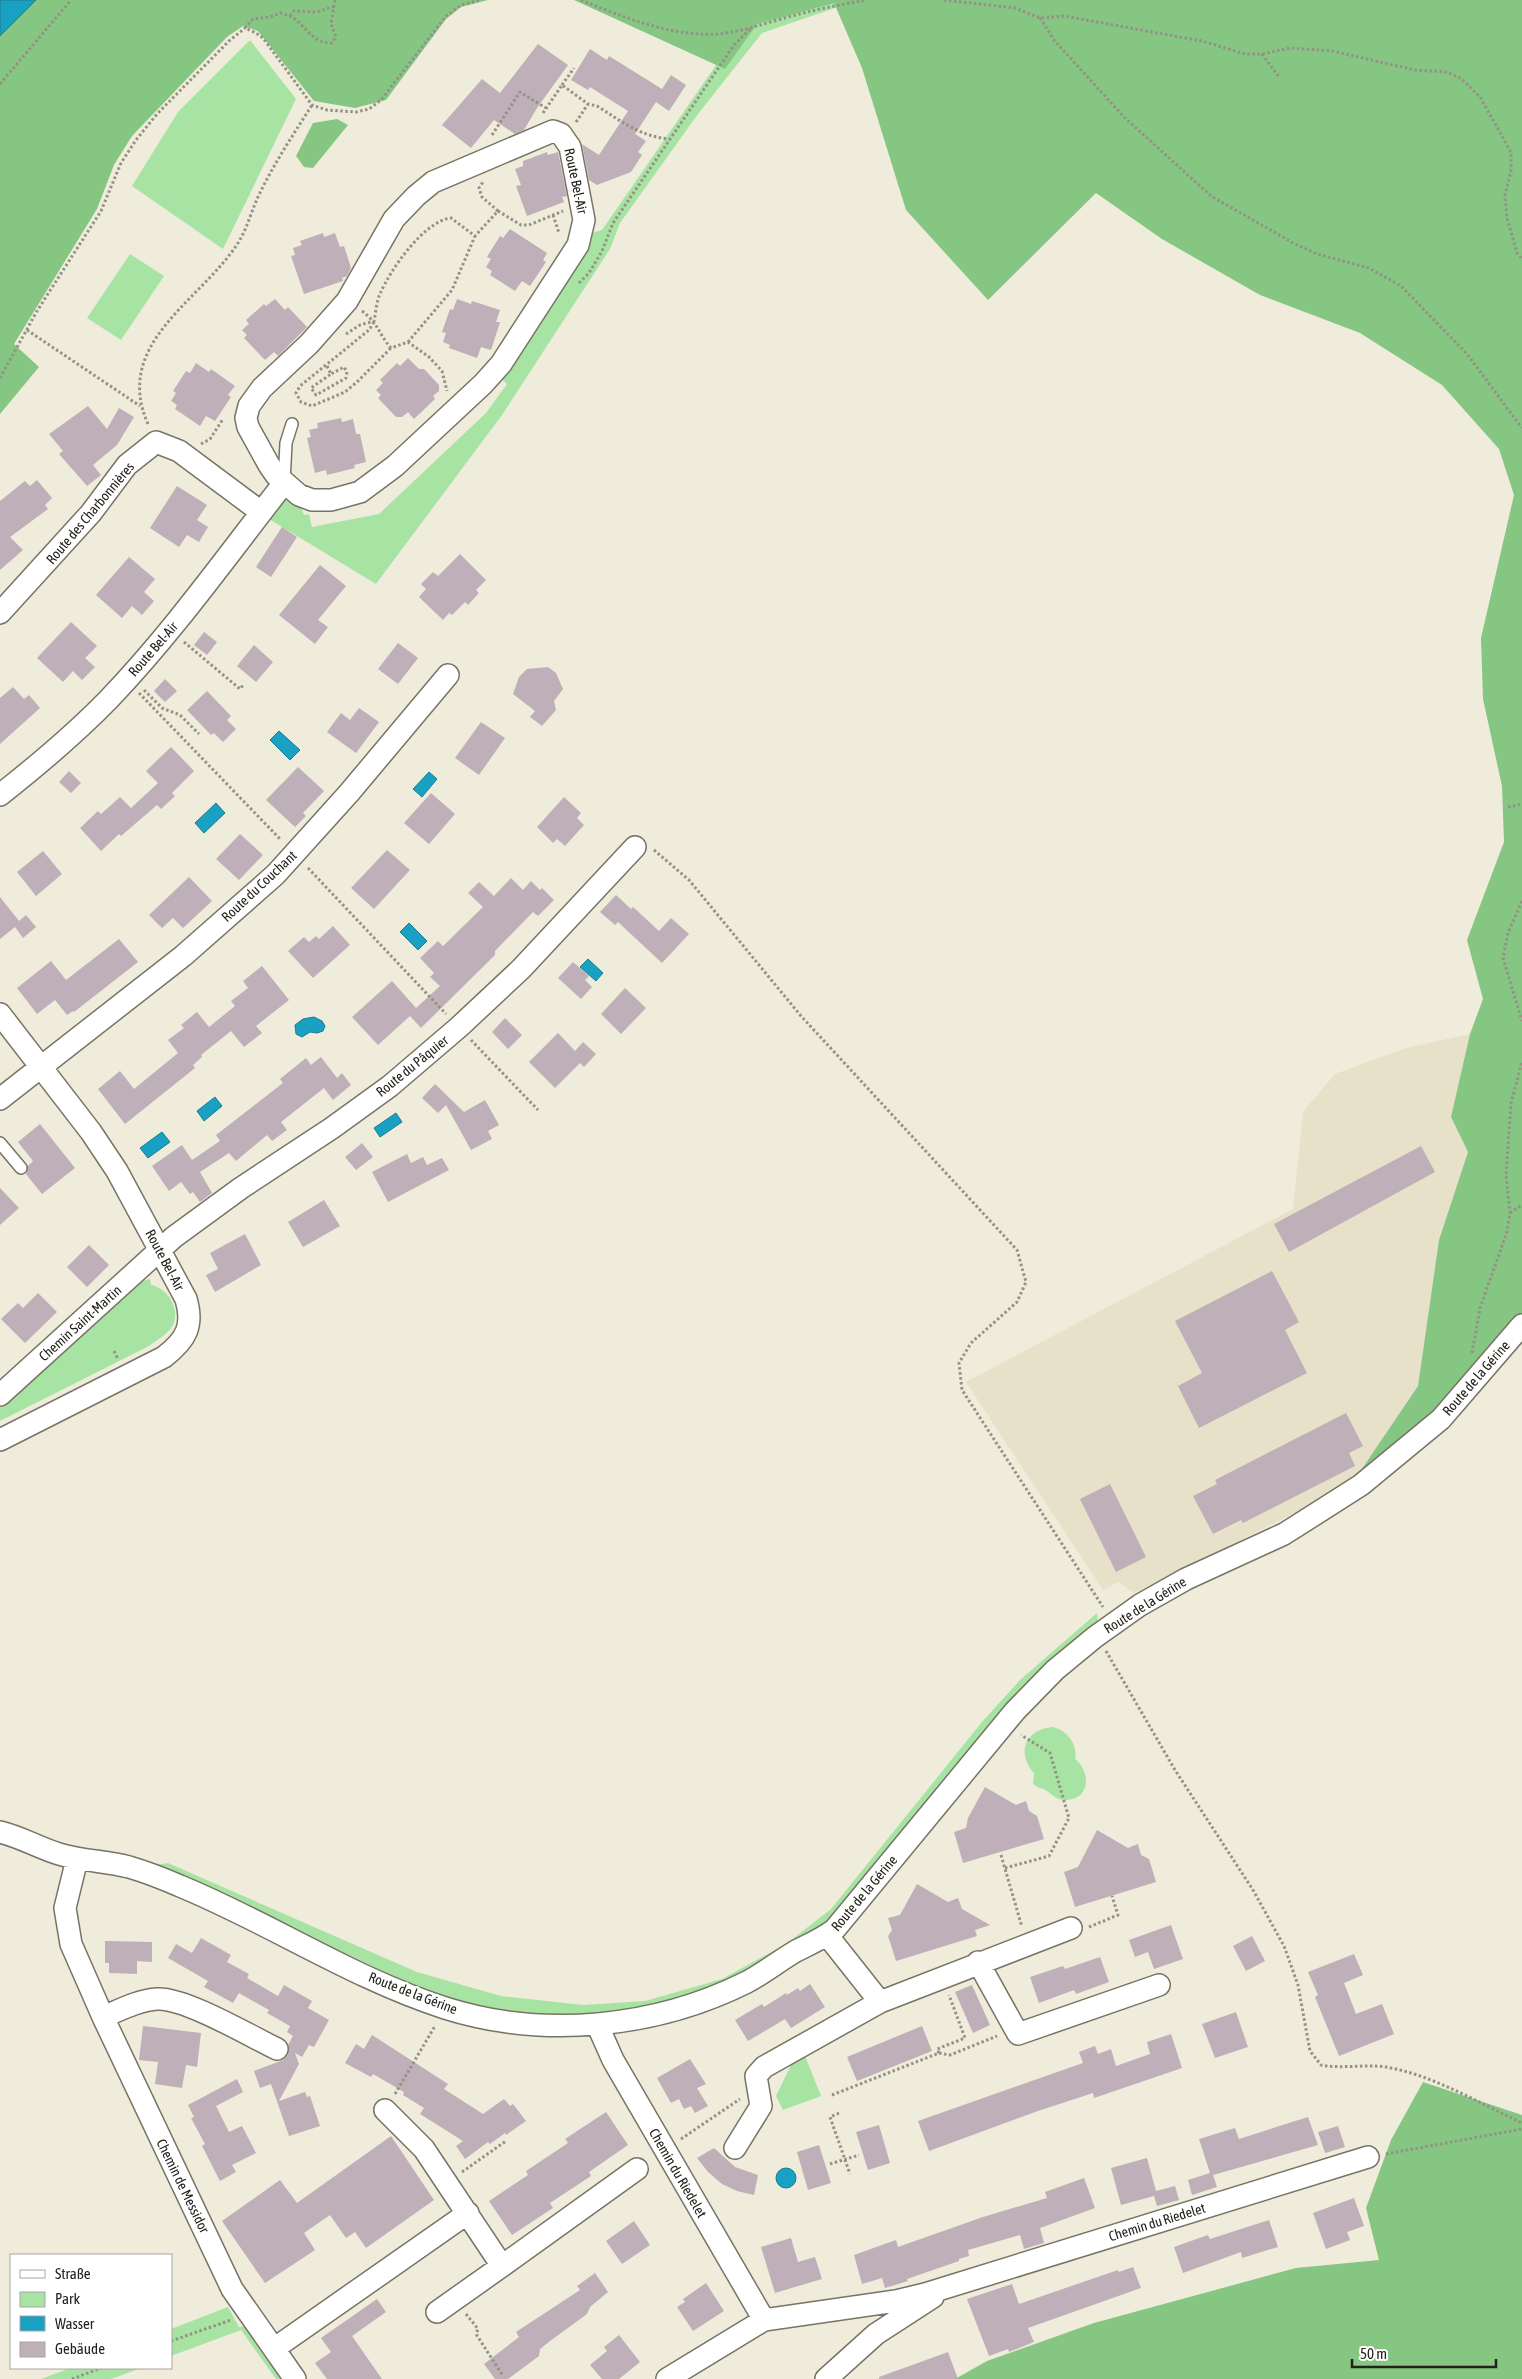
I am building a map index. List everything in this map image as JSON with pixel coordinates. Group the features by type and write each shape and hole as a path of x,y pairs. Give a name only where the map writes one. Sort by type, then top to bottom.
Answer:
{"street":[{"name":"Route Bel-Air","path":"552,131 561,134 570,147 574,158 582,204 584,220 578,245 500,364 452,413 395,466 360,492 331,500 312,500 299,495 284,483 268,465 248,427 246,418 249,406 262,388 309,344 347,301 394,219 416,196 434,182 492,157 552,131"},
{"path":"156,442 179,452 261,512"},
{"name":"Route des Charbonnières","path":"0,613 91,513 127,465 156,442"},
{"name":"Route Bel-Air","path":"0,795 132,682 284,483"},
{"name":"Route du Couchant","path":"0,1099 182,956 276,874 349,793 448,675"},
{"name":"Route du Pâquier","path":"160,1250 174,1237 241,1188 332,1128 390,1086 459,1028 521,969 635,847"},
{"name":"Route Bel-Air","path":"0,1014 41,1066 117,1171 186,1299 191,1316 186,1333 178,1346 164,1357 0,1440"},
{"name":"Chemin Saint-Martin","path":"0,1395 160,1250"},
{"name":"Route de la Gérine","path":"0,1832 15,1836 57,1854 130,1867 181,1886 385,1984 444,2008 472,2015 536,2024 597,2024 670,2011 719,1994 746,1982 828,1935 994,1736 1037,1688 1103,1631 1140,1605 1186,1579 1284,1534 1362,1484 1442,1419 1522,1325"},
{"name":"Chemin de Messidor","path":"77,1858 65,1908 71,1944 103,2017 232,2289 295,2379"},
{"path":"735,2148 760,2106 756,2076 764,2067 880,2002 978,1962 1071,1928"},
{"path":"828,1935 880,2002"},
{"path":"978,1962 1018,2034 1159,1985"},
{"path":"103,2017 134,2004 158,1998 184,2004 277,2049"},
{"name":"Chemin du Riedelet","path":"597,2024 612,2060 764,2320"},
{"path":"384,2110 424,2149 502,2266"},
{"name":"Chemin du Riedelet","path":"668,2379 764,2320 896,2301 946,2288 1368,2157"},
{"path":"437,2312 637,2170"},
{"path":"275,2348 468,2213"},
{"name":"Chemin du Riedelet","path":"826,2379 876,2334 946,2288"}],"lane":[{"path":"284,483 286,443 292,424"},
{"path":"0,1143 21,1168"}],"path":[{"path":"0,84 71,0"},
{"path":"0,378 27,330 101,211 121,164 136,140 164,107 253,19 281,13 290,16 324,44 332,43 336,37 331,24 335,0"},
{"path":"246,28 256,32 262,38 312,105 327,110 356,112 369,109 381,100 446,16 461,5 480,0"},
{"path":"581,0 616,14 672,30 715,34 751,28 829,6 866,0"},
{"path":"944,0 1015,8 1040,18 1064,16 1202,41 1245,54 1262,54 1290,48 1332,51 1415,70 1448,72 1462,79 1480,97 1510,152 1511,170 1505,196 1508,218 1517,253 1522,259"},
{"path":"290,16 294,11 317,12 335,6"},
{"path":"1040,18 1054,40 1124,117 1211,196 1295,244 1317,254 1369,268 1400,286 1468,354 1522,428"},
{"path":"576,286 588,273 606,243 613,223 734,45 751,28"},
{"path":"1262,54 1279,77"},
{"path":"542,116 574,68"},
{"path":"562,85 588,104 596,106 642,134 653,138 670,139"},
{"path":"492,157 488,141 520,92 546,108"},
{"path":"156,442 140,406 140,375 152,342 164,325 225,262 240,240 258,198 278,159 312,105"},
{"path":"484,181 479,188 482,197 498,211 521,225 529,225 582,204"},
{"path":"475,236 451,218 442,219 426,229 391,275 379,295 374,321 369,330 300,386 296,393 301,402 312,406 345,392 391,348 408,342 452,290 475,236 498,211"},
{"path":"347,301 374,321 384,340 391,348"},
{"path":"343,336 360,326 374,321"},
{"path":"27,330 140,406"},
{"path":"408,342 430,358 442,371 452,413"},
{"path":"327,366 331,374"},
{"path":"344,367 348,372 346,378 316,395 311,388 331,374 344,367"},
{"path":"179,452 210,439 223,419"},
{"path":"178,637 240,689 244,684"},
{"path":"132,682 162,708 180,715 199,734"},
{"path":"132,682 538,1110"},
{"path":"1508,807 1522,804"},
{"path":"635,847 649,846 689,880 801,1016 1018,1250 1026,1282 1017,1302 971,1343 959,1363 962,1390 1098,1597 1103,1631 1110,1656 1175,1770 1252,1890 1284,1946 1298,1985 1310,2051 1320,2065 1336,2068 1386,2068 1430,2080 1522,2122"},
{"path":"1522,901 1508,932 1503,958 1522,1021"},
{"path":"1477,1377 1471,1365 1471,1357 1480,1308 1507,1232 1510,1213 1506,1174 1511,1103 1522,1062"},
{"path":"1510,1213 1522,1205"},
{"path":"994,1736 1010,1745 1022,1734 1050,1753 1069,1818 1049,1856 1005,1868"},
{"path":"1001,1855 1027,1944"},
{"path":"1071,1928 1072,1933 1118,1915 1112,1896"},
{"path":"939,2053 937,2049 965,2038 942,1978"},
{"path":"384,2110 444,2008"},
{"path":"832,2095 939,2053 950,2054 1014,2028"},
{"path":"674,2144 757,2088"},
{"path":"839,2113 830,2117 850,2174"},
{"path":"1368,2157 1522,2130"},
{"path":"447,2181 506,2141"},
{"path":"830,2164 859,2155"},
{"path":"456,2299 478,2329 476,2334 502,2376"},
{"path":"172,2340 248,2314"},
{"path":"72,2379 98,2369"}],"shaded area":[{"path":"1470,1034 1451,1117 1468,1152 1439,1240 1418,1386 1351,1485 1134,1593 1118,1582 1103,1590 966,1382 1293,1209 1303,1112 1335,1074 1406,1048"}],"green space":[{"path":"36,0 488,0 461,7 446,19 386,100 355,108 314,101 258,31 243,26 227,37 132,136 114,165 97,209 14,344 39,367 0,414 0,36"},
{"path":"574,0 1522,0 1522,1314 1437,1414 1351,1485 1418,1386 1439,1240 1468,1152 1451,1117 1470,1034 1483,999 1467,940 1504,842 1502,786 1483,699 1481,638 1514,495 1499,449 1442,385 1360,333 1260,295 1162,239 1096,193 988,300 906,210 862,68 834,3 757,24 725,69"},
{"path":"834,1 841,6 762,33 698,114 620,223 610,249 502,415 376,584 269,519 284,500 297,504 304,515 309,514 312,527 379,514 486,413 507,384 498,376 588,234 602,230 732,42 756,22"},
{"path":"250,40 296,99 223,249 132,186 178,112"},
{"path":"337,119 348,125 313,168 304,167 296,156 313,123"},
{"path":"130,254 164,276 121,340 87,318"},
{"path":"150,1279 151,1285 167,1294 174,1306 175,1319 173,1325 162,1337 149,1346 0,1421 0,1406 134,1283"},
{"path":"1097,1613 1098,1624 1027,1685 987,1727 827,1926 723,1984 648,2008 599,2014 553,2016 500,2011 450,2000 413,1985 157,1865 168,1863 417,1972 501,1996 583,2005 645,2001 722,1979 786,1944 831,1909 982,1722 1020,1680"},
{"path":"1052,1727 1067,1734 1075,1748 1075,1759 1084,1770 1086,1784 1084,1790 1074,1799 1059,1799 1036,1786 1033,1783 1034,1773 1025,1758 1026,1744 1030,1738 1043,1729"},
{"path":"805,2056 821,2096 783,2110 776,2096 793,2061"},
{"path":"1423,2082 1522,2115 1522,2379 955,2379 987,2361 1094,2323 1296,2268 1379,2260 1366,2208 1391,2140"},
{"path":"228,2307 239,2327 247,2326 286,2379 276,2379 241,2330 172,2356 172,2329"},
{"path":"67,2369 138,2369 111,2379 41,2379"}],"water":[{"path":"0,0 36,0 0,36"},
{"path":"279,731 300,750 290,760 270,740"},
{"path":"429,772 437,779 422,797 413,789"},
{"path":"216,803 225,813 204,833 195,823"},
{"path":"409,923 427,941 418,950 400,932"},
{"path":"588,959 603,973 596,981 580,967"},
{"path":"314,1017 322,1021 325,1026 323,1031 317,1033 310,1032 302,1037 296,1034 295,1025 303,1019"},
{"path":"215,1097 222,1106 204,1121 197,1111"},
{"path":"396,1113 402,1122 380,1137 374,1128"},
{"path":"162,1132 170,1142 148,1158 140,1148"},
{"path":"786,2168 793,2171 796,2178 793,2185 786,2188 779,2185 776,2178 779,2171"}],"building":[{"path":"538,44 568,65 537,108 524,130 515,134 494,120 471,148 442,125 482,79 500,93"},
{"path":"590,49 607,60 609,56 662,89 671,75 686,85 669,111 656,102 635,134 646,141 638,152 642,155 631,172 597,185 589,180 582,144 599,155 628,111 590,87 588,90 571,80"},
{"path":"547,152 548,155 558,152 567,196 562,197 564,202 527,216 516,186 521,185 515,169 523,166 523,161"},
{"path":"510,229 547,253 543,260 546,262 530,286 522,281 515,291 490,275 492,271 486,267 491,259 487,257 500,236 503,238"},
{"path":"323,233 324,237 335,233 340,247 344,246 351,268 347,276 342,278 343,281 304,294 291,256 295,255 293,248 302,245 300,241"},
{"path":"275,299 285,310 288,307 307,327 278,356 274,352 265,360 244,338 247,335 242,330 249,324 246,320 264,304 266,306"},
{"path":"457,299 471,304 472,301 500,310 496,322 500,322 491,350 481,347 477,358 449,348 450,345 443,342 446,333 442,332 450,309 453,310"},
{"path":"408,358 419,369 424,369 439,385 439,391 433,396 435,399 414,419 408,412 402,417 396,417 378,398 381,395 376,390 383,383 380,380 397,363 400,366"},
{"path":"196,363 209,372 211,369 235,386 228,395 231,397 215,421 206,416 200,426 175,409 177,405 171,401 176,393 173,391 186,371 190,373"},
{"path":"88,406 107,429 119,408 134,417 117,445 93,465 101,475 87,486 59,454 63,451 49,434"},
{"path":"341,418 342,422 353,419 356,434 360,434 366,462 354,465 355,468 327,475 326,470 315,473 307,438 311,437 309,430 318,428 317,423"},
{"path":"37,480 52,498 45,505 48,509 10,537 23,550 0,570 0,501 25,481 30,486"},
{"path":"177,486 207,505 197,520 208,527 199,542 187,535 179,547 150,528"},
{"path":"282,527 297,537 271,577 256,567"},
{"path":"460,554 486,580 476,590 479,593 468,605 465,602 452,615 449,613 443,620 419,597 426,589 421,584 433,572 438,576"},
{"path":"129,557 155,579 144,592 154,601 142,615 132,606 122,618 96,595"},
{"path":"320,565 346,586 318,620 328,627 315,644 279,615"},
{"path":"71,622 97,646 85,658 95,667 82,680 73,671 63,682 37,658"},
{"path":"204,632 217,642 207,655 194,645"},
{"path":"398,643 418,658 398,684 378,669"},
{"path":"254,645 273,662 256,682 237,666"},
{"path":"548,667 556,673 563,689 554,701 556,710 542,726 530,717 535,711 513,694 519,677 527,669"},
{"path":"165,679 177,691 165,702 154,691"},
{"path":"13,687 24,699 29,695 40,708 0,744 0,698"},
{"path":"207,691 231,716 227,720 236,729 223,742 214,733 211,735 187,710"},
{"path":"359,708 379,722 356,753 327,732 341,713 350,720"},
{"path":"481,722 505,738 479,775 455,758"},
{"path":"171,747 194,771 172,793 175,796 161,809 157,805 121,836 119,834 101,851 80,828 98,811 101,814 120,797 131,808 158,783 146,771"},
{"path":"298,767 324,791 303,813 306,816 295,827 266,800"},
{"path":"69,771 81,783 71,793 59,782"},
{"path":"431,793 455,814 429,844 404,823"},
{"path":"564,797 581,813 577,818 584,825 565,846 557,839 553,843 537,827"},
{"path":"240,834 263,855 239,880 216,859"},
{"path":"387,850 410,870 374,909 351,888"},
{"path":"43,851 62,874 36,896 17,872"},
{"path":"189,877 212,901 183,928 173,918 162,928 149,915"},
{"path":"511,878 523,890 531,881 540,890 542,888 554,900 538,916 533,912 495,951 495,955 421,1028 410,1016 378,1045 352,1017 392,981 416,1008 440,986 430,977 434,973 420,958 438,941 443,946 483,907 468,893 479,882 494,896"},
{"path":"616,895 631,909 633,907 659,931 671,918 689,934 662,963 618,922 615,925 600,912"},
{"path":"0,897 19,921 26,915 36,927 23,938 15,927 0,939"},
{"path":"333,926 350,945 313,978 288,951 304,937 309,942 316,936 319,939"},
{"path":"119,939 138,962 74,1012 67,1015 55,1000 37,1014 17,988 51,961 66,980"},
{"path":"573,962 589,976 585,980 592,987 581,999 558,978"},
{"path":"262,966 289,1000 256,1026 262,1033 244,1047 231,1031 201,1055 202,1057 193,1065 195,1068 125,1124 98,1089 120,1071 134,1089 178,1053 168,1040 184,1028 181,1025 197,1012 209,1027 235,1006 231,1001 248,988 243,981"},
{"path":"625,988 646,1008 621,1034 601,1014"},
{"path":"505,1018 522,1035 508,1049 492,1032"},
{"path":"558,1033 575,1051 583,1042 596,1054 584,1067 580,1063 555,1088 529,1062"},
{"path":"321,1057 337,1078 342,1073 351,1085 333,1100 324,1088 281,1122 287,1130 272,1141 267,1135 236,1161 229,1153 200,1172 212,1193 200,1202 193,1192 190,1194 181,1182 169,1191 152,1166 182,1145 192,1160 220,1141 216,1135 283,1083 280,1079 306,1058 311,1065"},
{"path":"435,1084 464,1112 485,1100 499,1125 488,1131 492,1139 471,1150 446,1105 438,1113 422,1098"},
{"path":"40,1124 75,1168 42,1194 26,1174 28,1166 33,1161 18,1142"},
{"path":"362,1143 373,1157 356,1170 345,1157"},
{"path":"1421,1146 1435,1172 1289,1252 1274,1224"},
{"path":"407,1154 411,1163 423,1157 427,1165 442,1158 449,1170 388,1202 372,1172"},
{"path":"0,1188 19,1208 0,1225"},
{"path":"324,1200 340,1226 303,1247 288,1222"},
{"path":"245,1234 261,1265 215,1292 206,1275 218,1269 210,1253"},
{"path":"89,1245 109,1265 87,1287 67,1267"},
{"path":"1272,1271 1299,1322 1285,1330 1307,1373 1199,1428 1178,1386 1202,1373 1175,1321"},
{"path":"38,1293 57,1312 25,1343 1,1319 18,1303 23,1308"},
{"path":"1346,1413 1363,1446 1349,1453 1355,1466 1243,1523 1241,1520 1213,1534 1193,1496 1217,1484 1215,1480"},
{"path":"1110,1484 1146,1557 1116,1572 1080,1499"},
{"path":"985,1787 1016,1805 1026,1801 1029,1811 1037,1816 1044,1839 963,1863 954,1832 966,1828 968,1818"},
{"path":"1097,1830 1128,1848 1138,1844 1141,1855 1149,1859 1156,1882 1075,1907 1064,1872 1078,1867"},
{"path":"917,1884 948,1902 958,1898 962,1909 990,1925 975,1930 977,1936 896,1961 888,1936 892,1930 888,1918 900,1915"},
{"path":"1171,1925 1183,1959 1154,1969 1148,1952 1135,1957 1129,1940"},
{"path":"1252,1936 1265,1961 1246,1971 1233,1946"},
{"path":"201,1938 231,1955 227,1962 249,1974 247,1978 278,1996 284,1985 312,2001 308,2008 329,2020 314,2047 309,2045 302,2057 295,2053 299,2064 279,2101 305,2092 307,2097 310,2096 320,2126 289,2136 271,2084 260,2088 254,2071 283,2060 288,2055 288,2045 293,2036 287,2032 290,2026 267,2013 269,2010 239,1993 233,2003 204,1987 208,1981 168,1958 176,1944 192,1953"},
{"path":"105,1941 152,1942 152,1962 137,1961 137,1974 109,1973 109,1963 105,1963"},
{"path":"1354,1954 1363,1975 1344,1983 1356,2014 1382,2004 1394,2034 1339,2056 1315,1997 1318,1995 1308,1972"},
{"path":"1100,1957 1109,1982 1076,1994 1074,1990 1039,2003 1030,1977 1063,1966 1065,1969"},
{"path":"810,1984 825,2007 791,2028 785,2019 748,2041 735,2020 762,2004 764,2007 786,1993 787,1995 798,1988 800,1991"},
{"path":"972,1985 990,2025 973,2033 955,1992"},
{"path":"1236,2012 1248,2047 1215,2058 1202,2024"},
{"path":"143,2026 201,2033 197,2067 186,2065 182,2088 155,2084 158,2062 139,2060"},
{"path":"922,2026 932,2051 857,2081 847,2057"},
{"path":"1171,2034 1182,2068 1094,2098 1093,2093 1038,2111 929,2151 918,2121 1083,2063 1079,2052 1095,2046 1098,2054 1111,2049 1116,2066 1150,2054 1147,2042"},
{"path":"372,2035 448,2084 444,2089 483,2114 504,2099 510,2106 513,2104 526,2121 490,2144 488,2142 465,2159 456,2146 463,2141 420,2114 424,2108 403,2095 404,2092 373,2074 371,2077 345,2063 356,2044 364,2049"},
{"path":"690,2059 706,2084 697,2088 708,2106 695,2113 691,2106 684,2109 679,2099 671,2103 657,2078"},
{"path":"237,2079 243,2092 216,2106 229,2132 242,2126 256,2153 232,2165 236,2172 220,2181 202,2146 205,2144 191,2118 194,2117 188,2105"},
{"path":"606,2112 628,2145 589,2172 591,2176 550,2203 553,2208 512,2235 489,2201 528,2175 526,2171 568,2143 565,2139"},
{"path":"1308,2117 1318,2145 1213,2175 1217,2187 1192,2195 1188,2180 1210,2173 1199,2139 1235,2128 1239,2139"},
{"path":"879,2125 890,2163 868,2170 856,2132"},
{"path":"1338,2126 1345,2147 1325,2153 1318,2132"},
{"path":"391,2136 434,2200 366,2248 355,2232 346,2238 330,2215 304,2233 315,2250 265,2283 222,2221 280,2180 297,2203"},
{"path":"819,2145 831,2183 808,2190 797,2152"},
{"path":"714,2148 735,2167 758,2175 754,2195 737,2191 722,2184 708,2172 697,2158"},
{"path":"1147,2158 1156,2191 1175,2186 1179,2200 1157,2206 1154,2196 1121,2205 1111,2168"},
{"path":"1084,2178 1095,2208 1040,2228 1044,2243 1024,2249 1020,2235 968,2250 969,2256 907,2279 908,2281 885,2288 882,2278 862,2284 854,2255 896,2240 898,2247 983,2217 1047,2198 1045,2192"},
{"path":"1354,2198 1364,2226 1347,2232 1350,2240 1326,2249 1313,2213"},
{"path":"1269,2220 1278,2247 1242,2258 1241,2252 1183,2273 1174,2247 1208,2235 1210,2239"},
{"path":"634,2221 650,2245 622,2264 606,2241"},
{"path":"791,2238 798,2262 815,2257 822,2279 775,2293 761,2247"},
{"path":"1133,2267 1141,2288 1028,2328 1034,2342 1009,2352 1008,2349 989,2356 967,2299 1012,2284 1019,2304 1118,2270 1119,2272"},
{"path":"595,2273 608,2292 590,2307 587,2314 540,2349 539,2356 508,2379 495,2379 484,2364 519,2337 516,2332 580,2290 577,2286"},
{"path":"706,2283 724,2311 693,2331 677,2307 685,2302 683,2299"},
{"path":"377,2299 386,2312 352,2336 382,2379 327,2379 315,2363 331,2352 321,2338"},
{"path":"619,2335 640,2362 619,2379 602,2379 590,2365 607,2351 604,2347"},
{"path":"948,2352 958,2379 879,2379 879,2377"}]}
